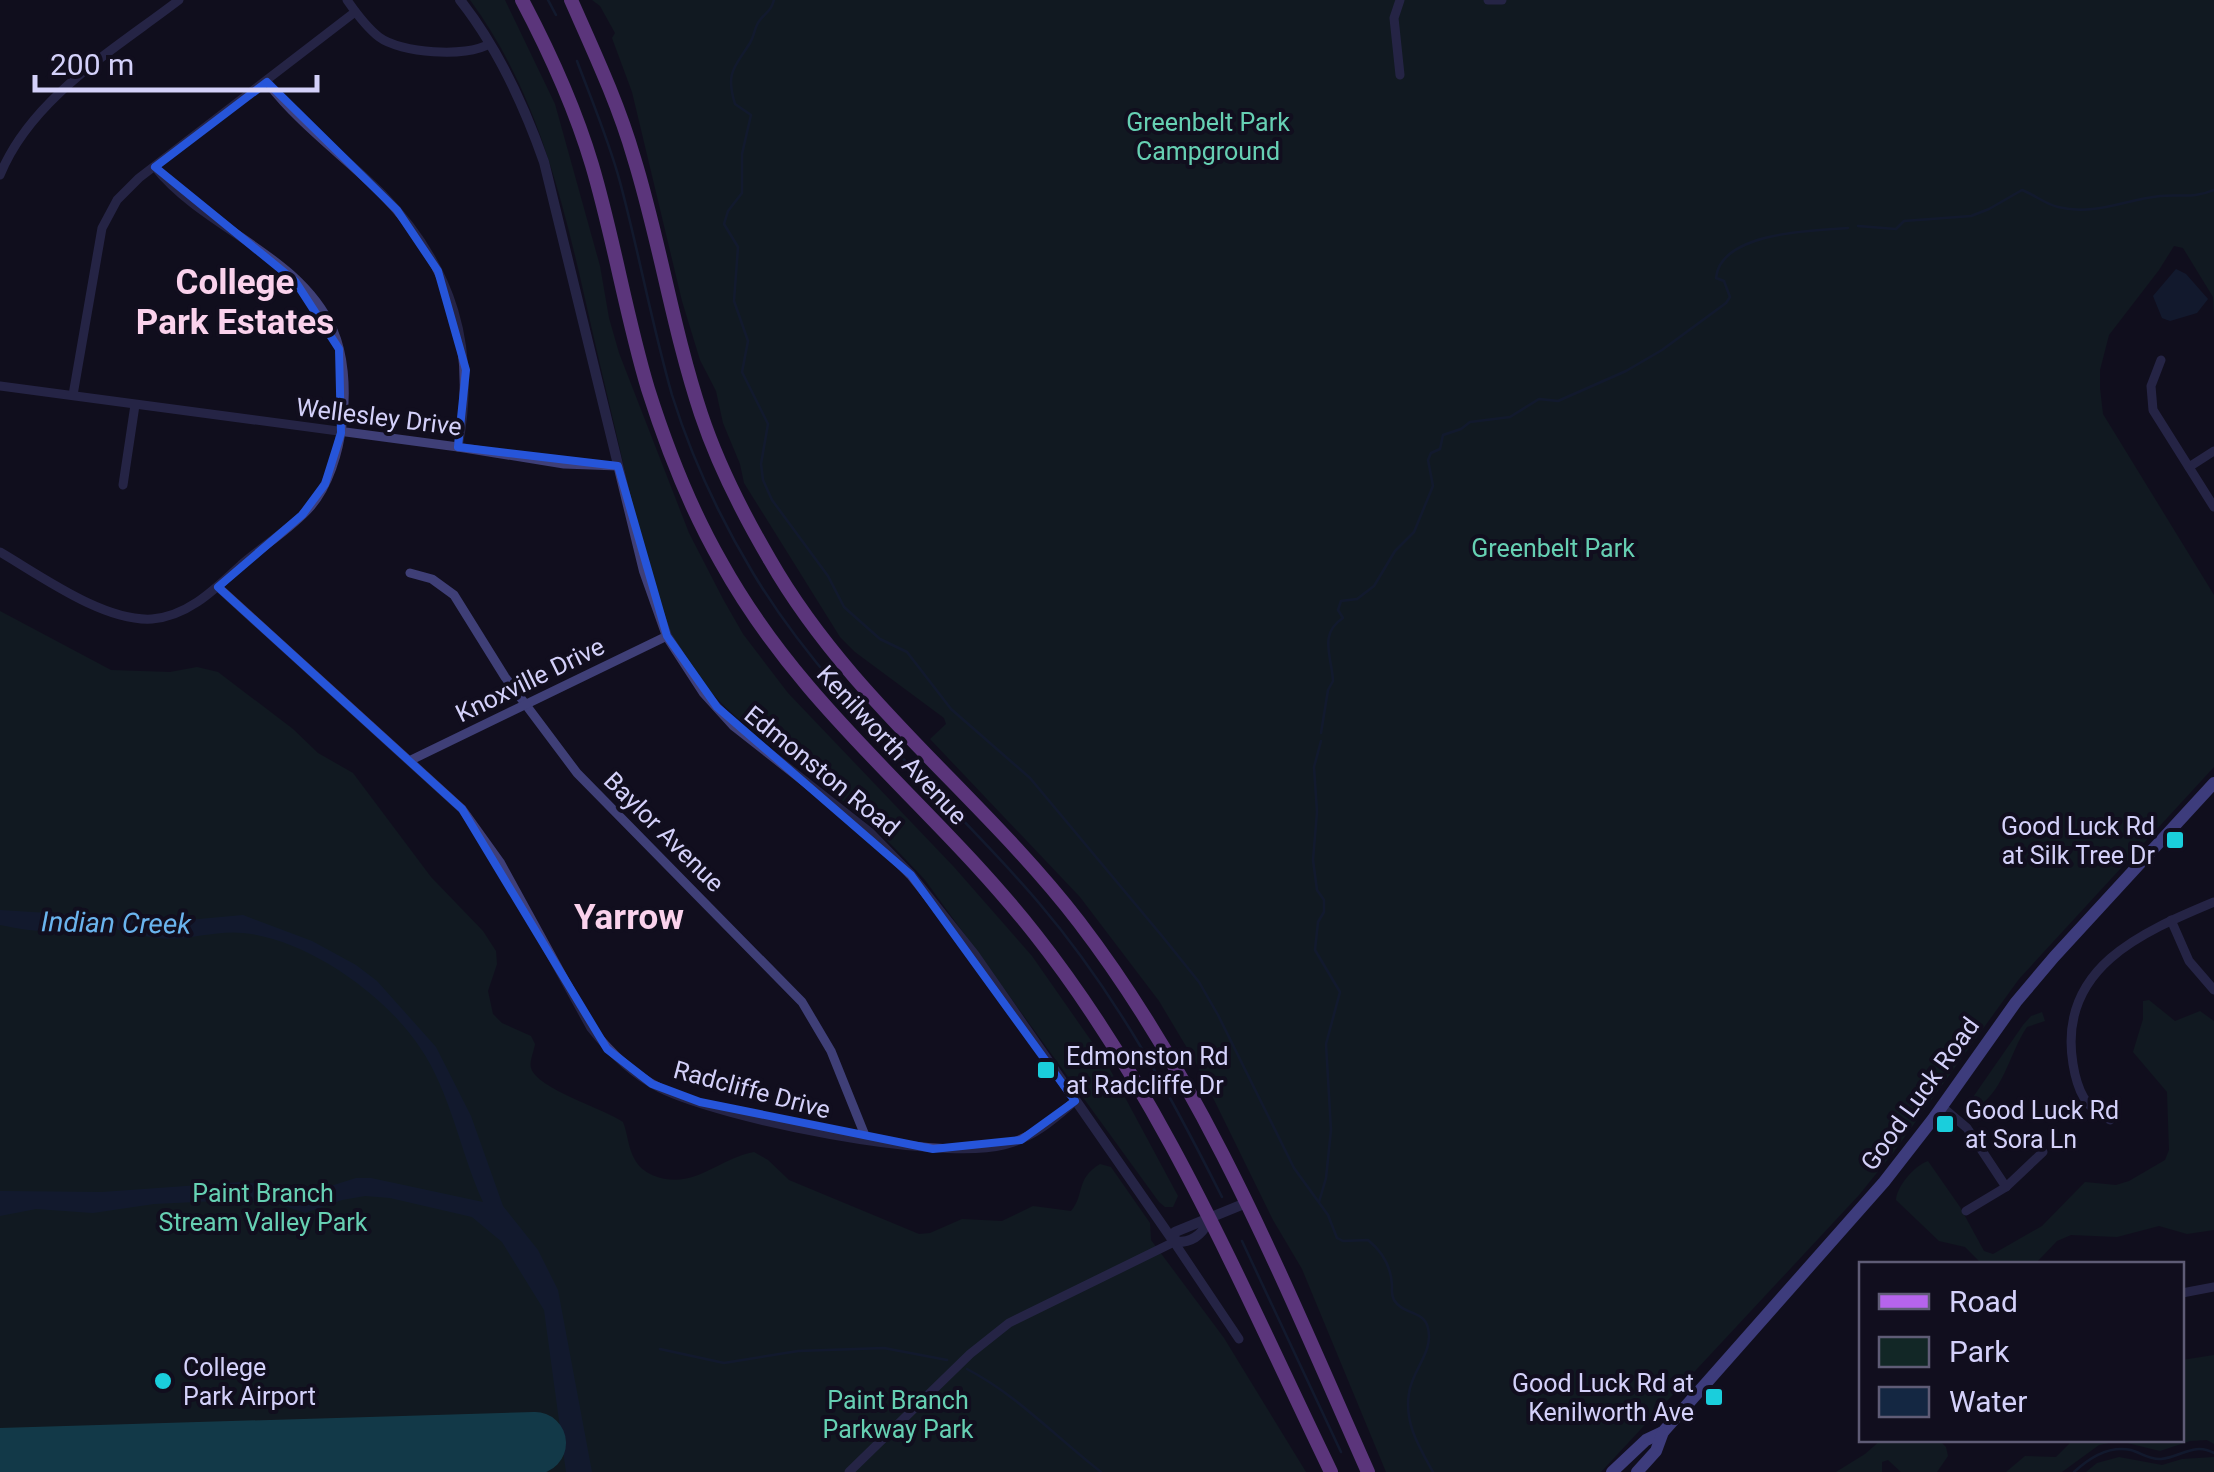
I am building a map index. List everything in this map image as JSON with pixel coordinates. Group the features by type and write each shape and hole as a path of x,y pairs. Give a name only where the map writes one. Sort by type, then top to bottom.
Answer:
{"main road":[{"name":"Kenilworth Avenue","path":"522,0 556,67 591,161 660,424 686,491 722,564 808,691 999,892 1072,982 1146,1098 1331,1472"},
{"name":"Kenilworth Avenue","path":"571,0 604,73 634,155 701,416 763,549 807,618 850,674 1022,854 1104,955 1186,1082 1246,1203 1368,1472"},
{"name":"Good Luck Road","path":"1638,1472 1656,1451 1663,1432 1859,1212 2016,1002 2214,783"},
{"name":"Good Luck Road","path":"1612,1472 1646,1440 1663,1432"}],"street":[{"path":"0,175 17,141 37,114 179,0"},
{"path":"346,0 379,38 403,46 458,53 489,44"},
{"name":"Edmonston Road","path":"460,0 489,44 530,123 544,162 644,571 667,636 686,669 733,726 870,833 911,875 974,954 1240,1338"},
{"path":"1400,0 1394,18 1400,75"},
{"path":"1488,0 1502,0"},
{"path":"74,394 102,228 117,200 355,12"},
{"path":"267,82 304,123 397,210 438,270 454,306 466,370 465,414 458,447"},
{"path":"0,552 100,608 128,618 174,614 218,586 312,506 325,484 341,433 342,368 334,332 284,270 174,191 155,167"},
{"path":"2161,360 2151,386 2153,410 2214,507"},
{"name":"Wellesley Drive","path":"0,386 564,464 618,466"},
{"path":"123,485 135,405"},
{"path":"2188,467 2214,450"},
{"name":"Baylor Avenue","path":"410,573 432,579 454,594 506,677 577,773 802,1002 832,1050 866,1138"},
{"name":"Radcliffe Drive","path":"218,586 412,760 476,826 500,862 591,1028 623,1063 664,1090 700,1102 932,1149 988,1148 1034,1133 1075,1102"},
{"name":"Knoxville Drive","path":"412,760 667,636"},
{"path":"2110,1120 2088,1105 2077,1084 2071,1044 2076,1012 2088,985 2116,952 2138,936 2214,902"},
{"path":"2170,920 2189,960 2214,990"},
{"path":"1941,1106 1967,1128 2006,1187"},
{"path":"1966,1210 2006,1187 2042,1152"},
{"path":"849,1472 970,1354 1009,1322 1174,1242 1185,1243 1202,1234 1209,1221 1246,1203"},
{"path":"2184,1293 2214,1287"}],"highlighted area":[{"path":"267,82 397,210 438,271 466,370 458,447 618,466 667,636 717,707 911,875 1075,1101 1021,1140 933,1149 700,1102 652,1084 607,1049 462,809 218,587 302,515 325,484 341,433 339,349 295,281 155,167"}],"green space":[{"path":"470,0 505,0 555,104 600,266 619,353 689,533 743,634 788,693 954,867 1032,956 1106,1062 1178,1196 1173,1207 1159,1202 925,880 854,810 728,709 689,665 674,640 646,562 551,166 517,80"},
{"name":"Greenbelt Park","path":"592,0 2214,0 2214,320 2213,297 2183,248 2174,246 2109,335 2100,370 2100,388 2103,414 2214,595 2214,767 2019,979 1859,1195 1601,1472 1386,1472 1302,1269 1273,1220 1196,1063 1159,1001 1080,897 930,739 946,724 944,718 840,637 744,483 716,391 700,360 682,301 632,92 612,38 615,33 600,6"},
{"name":"Paint Branch Stream Valley Park","path":"0,611 111,670 170,672 197,667 218,672 318,753 353,773 431,877 483,931 496,951 497,964 488,991 493,1014 502,1023 531,1036 535,1044 531,1068 536,1076 623,1122 635,1160 652,1175 680,1180 754,1152 789,1180 919,1234 962,1219 1002,1221 1033,1206 1071,1211 1087,1175 1100,1164 1111,1167 1150,1223 1151,1240 1224,1338 1306,1472 0,1472"},
{"path":"2149,1000 2175,1021 2200,1011 2214,1021 2214,1230 2187,1234 2159,1226 2117,1237 2071,1235 2057,1241 2037,1262 1980,1262 1965,1247 1939,1241 1896,1200 1907,1177 1928,1161 1984,1251 1993,1254 2042,1226 2085,1182 2116,1185 2165,1160 2169,1150 2167,1092 2133,1052 2143,1019 2143,1001"},
{"path":"2042,1012 2045,1021 2027,1027 1999,1084 1973,1109 1971,1100 2023,1025"},
{"path":"2214,1355 2214,1444 2207,1440 2190,1441 2160,1451 2123,1442 2184,1442 2184,1360"},
{"path":"1879,1442 1941,1442 1948,1456 1937,1472 1901,1472 1888,1460 1882,1462 1882,1472 1836,1472"},
{"path":"2071,1442 2114,1442 2099,1445 2062,1472 2006,1472 2025,1456 2056,1457"},
{"path":"2119,1457 2162,1465 2214,1457 2214,1472 2086,1472 2097,1463"}],"water":[{"path":"2176,269 2186,274 2208,299 2197,313 2170,321 2162,318 2153,296"},
{"name":"Indian Creek","path":"0,910 177,921 243,915 312,941 377,981 436,1047 471,1116 503,1206 538,1250 558,1290 592,1472 566,1472 544,1310 502,1242 472,1217 365,1196 305,1213 273,1202 237,1200 154,1204 93,1213 36,1209 0,1216 0,1191 102,1192 242,1182 318,1190 356,1178 483,1202 447,1102 419,1046 386,1007 342,972 268,937 232,932 159,938 86,924 29,930 0,925"}],"waterway":[{"path":"548,0 556,15"},
{"path":"774,0 731,77 735,104 751,115 742,154 742,193 728,211 724,224 738,247 734,301 748,341 742,372 768,424 761,464 763,480 772,500 828,576 844,607 880,639 907,652 951,709 1030,778 1199,982 1294,1168 1328,1215 1337,1238 1368,1240 1388,1266 1394,1300 1426,1322 1428,1345 1411,1385 1408,1404 1414,1434 1433,1472"},
{"path":"577,61 616,167 680,418 707,486 741,552 817,664 1002,861 1067,937 1140,1045 1222,1197"},
{"path":"1858,226 1896,229 1904,221 1971,216 2022,190 2053,206 2084,210 2214,190"},
{"path":"1321,733 1333,681 1329,639 1335,624 1343,618 1338,610 1341,601 1357,599 1374,586 1395,551 1414,532 1433,486 1428,460 1431,453 1440,449 1443,435 1470,422 1510,417 1539,399 1558,401 1626,371 1662,350 1726,303 1730,297 1724,281 1716,278 1721,263 1751,242 1771,236 1848,228"},
{"path":"1319,1202 1331,1130 1326,1044 1340,992 1315,950 1318,922 1324,912 1313,860 1317,812 1314,767 1321,741"},
{"path":"1242,1241 1341,1452"},
{"path":"660,1349 724,1363 798,1351 884,1348 947,1360"},
{"path":"967,1369 1020,1404 1101,1472"},
{"path":"2074,1472 2115,1449 2157,1459 2200,1449 2214,1453"}],"taxiway":[{"path":"389,1447 413,1451 418,1461 416,1472"}],"runway":[{"path":"0,1459 535,1443"}],"place":[{"name":"Good Luck Rd at Silk Tree Dr","path":"2175,840"},
{"name":"Edmonston Rd at Radcliffe Dr","path":"1046,1070"},
{"name":"Good Luck Rd at Sora Ln","path":"1945,1124"},
{"name":"College Park Airport","path":"163,1381"},
{"name":"Good Luck Rd at Kenilworth Ave","path":"1714,1397"}],"district":[{"name":"College Park Estates","path":"235,302"},
{"name":"Yarrow","path":"629,917"}],"park label":[{"name":"Greenbelt Park Campground","path":"1208,136"},
{"name":"Paint Branch Parkway Park","path":"898,1414"}]}
